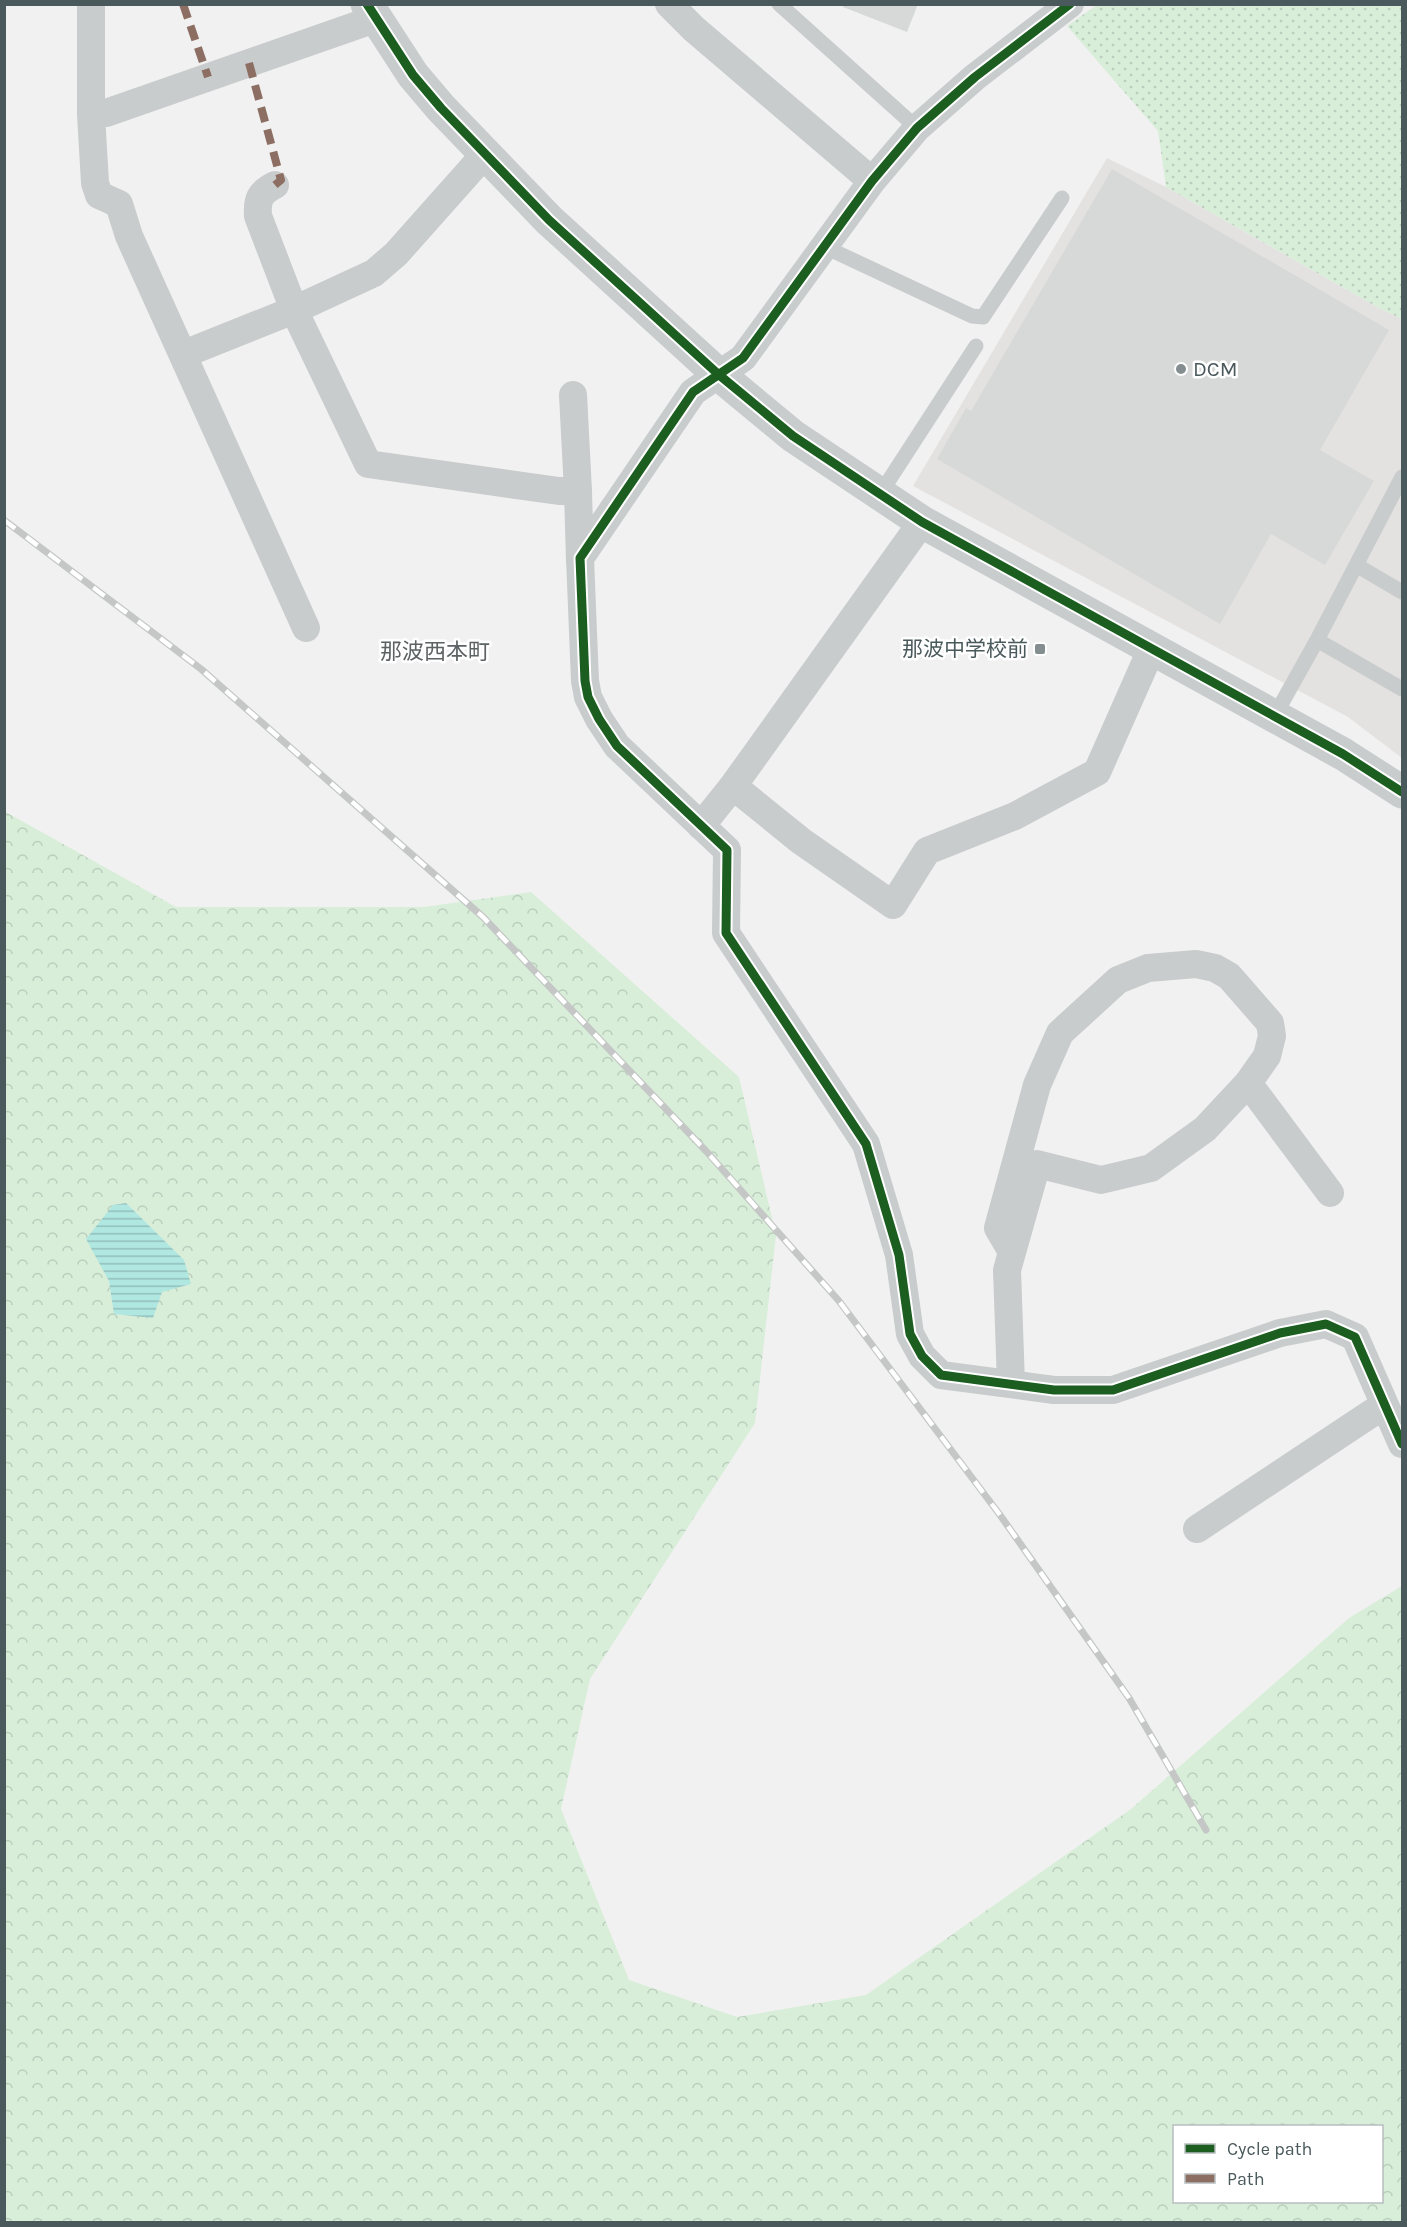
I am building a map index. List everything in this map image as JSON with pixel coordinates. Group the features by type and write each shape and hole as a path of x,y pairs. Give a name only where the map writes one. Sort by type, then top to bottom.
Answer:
{"street":[{"path":"91,4 91,114 95,183 99,195 119,204 129,236 306,628"},
{"path":"580,566 580,558 693,392 743,358 872,182 917,128 975,77 1070,4"},
{"path":"669,5 872,182"},
{"path":"91,114 106,113 371,12 413,75 484,154 549,220 718,374 793,436 922,522 1343,754 1402,792"},
{"path":"184,354 294,310 374,273 396,254 484,154"},
{"path":"275,185 264,190 257,201 258,216 294,310 368,464 559,491 578,490"},
{"path":"573,395 588,697 617,746 727,850 726,933 866,1144 899,1255 910,1334 922,1356 941,1375 1054,1390 1113,1390 1280,1333 1326,1324 1355,1337 1402,1444"},
{"path":"701,826 733,786 922,522"},
{"path":"733,786 801,841 893,905 927,851 1015,816 1097,772 1151,650"},
{"path":"1011,1384 1007,1270 1037,1164 1101,1180 1151,1168 1204,1129 1248,1083 1267,1056 1272,1036 1270,1023 1229,976 1215,968 1196,964 1148,968 1118,980 1060,1032 1037,1085 998,1228 1012,1252"},
{"path":"1248,1083 1330,1193"},
{"path":"1197,1529 1384,1405"}],"lane":[{"path":"779,4 917,128"},
{"path":"825,247 972,316 983,317 1062,198"},
{"path":"880,494 976,346"},
{"path":"1274,717 1400,486"},
{"path":"1356,565 1402,592"},
{"path":"1317,640 1402,689"}],"shaded area":[{"name":"DCM","path":"1107,158 1166,187 1402,319 1402,758 1348,717 913,486"}],"green space":[{"path":"1097,5 1402,5 1402,319 1166,187 1158,131 1067,26"},
{"path":"4,811 176,907 424,907 531,892 739,1077 776,1235 755,1423 590,1679 561,1809 629,1980 737,2017 866,1995 1131,1809 1349,1618 1402,1586 1402,2222 5,2222"}],"water":[{"path":"126,1203 184,1260 191,1284 162,1292 153,1318 114,1314 109,1281 86,1239 113,1205"}],"building":[{"path":"844,4 918,4 907,32 843,7"},
{"name":"DCM","path":"1112,169 1389,330 1320,450 1374,481 1325,565 1271,534 1220,624 937,459 966,408 971,411"}],"railway":[{"path":"4,520 201,669 483,917 706,1151 839,1301 1000,1515 1129,1698 1206,1830"}],"marked path":[{"path":"183,4 208,77"},
{"path":"249,63 281,180 275,185"}],"cycle path":[{"path":"367,4 413,75 441,108 549,220 718,374 793,436 922,522 1343,754 1402,792"},
{"path":"1070,4 975,77 917,128 872,181 743,358 693,392 580,558 585,681 588,697 617,746 727,850 726,933 866,1144 899,1255 910,1334 922,1356 941,1375 1054,1390 1113,1390 1280,1333 1326,1324 1355,1337 1402,1444"}],"place":[{"name":"DCM","path":"1181,369"},
{"name":"那波中学校前","path":"1040,649"}],"district":[{"name":"那波西本町","path":"435,651"}]}
